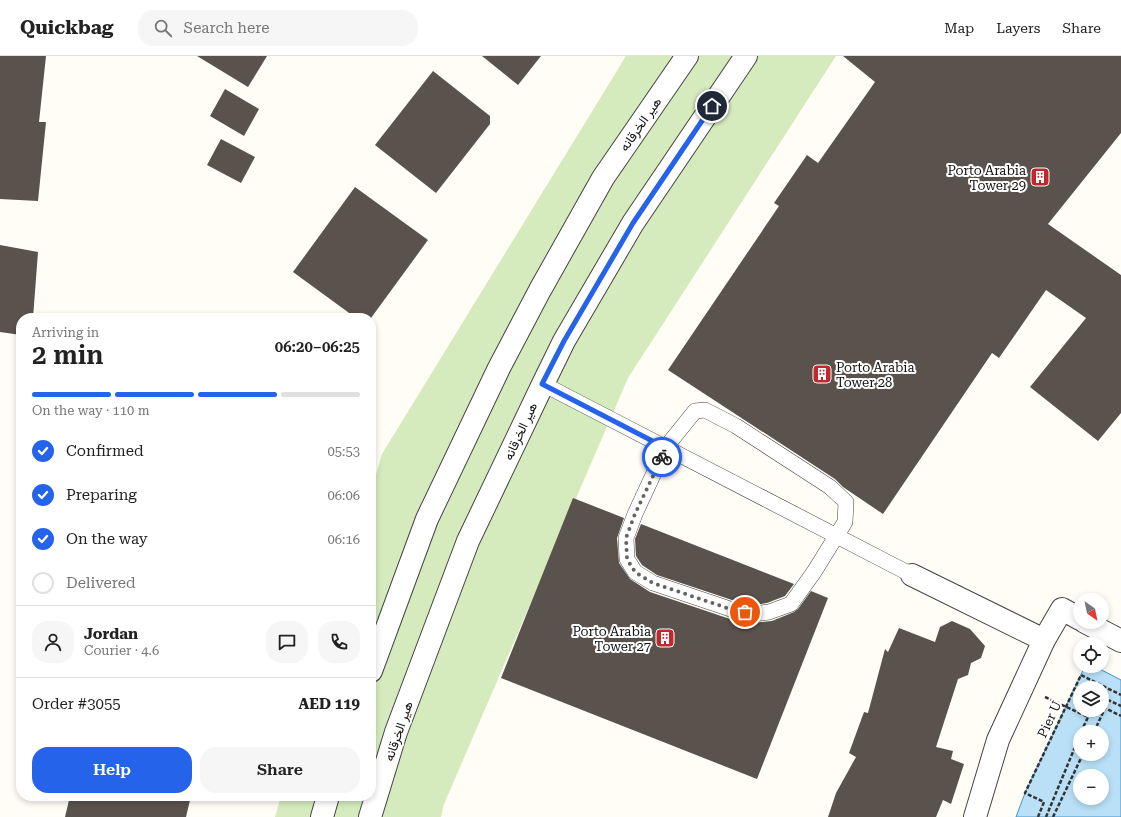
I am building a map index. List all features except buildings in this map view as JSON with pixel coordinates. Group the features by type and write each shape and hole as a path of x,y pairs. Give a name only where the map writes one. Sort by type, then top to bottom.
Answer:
{"street":[{"name":"هير الخرقانه","path":"376,657 427,519 499,368 540,290 603,178 687,56"},
{"name":"هير الخرقانه","path":"376,797 396,732 468,542 542,384 564,341 633,223 746,56"},
{"path":"912,575 1044,640"},
{"path":"975,817 998,740 1044,640 1062,609 1073,615"},
{"path":"1098,629 1121,641"},
{"path":"322,817 327,801"},
{"name":"هير الخرقانه","path":"370,817 375,801"}],"lane":[{"path":"542,384 912,575"},
{"path":"705,410 736,426 830,487 846,502 845,522 837,536 791,604 769,612 754,614 736,611 653,583 635,572 627,559 626,538 635,514 666,448 695,411 705,410"}],"path":[{"name":"Pier U","path":"1038,817 1044,802 1025,794 1081,675 1121,695"},
{"path":"1109,700 1121,706"},
{"path":"1065,707 1073,710"},
{"path":"1097,725 1105,708 1121,716"},
{"path":"1084,725 1088,717"},
{"path":"1046,817 1073,752"},
{"path":"1053,817 1080,761"}],"green space":[{"path":"626,56 836,56 628,378 444,804 441,817 275,817 280,801 376,801 376,475 382,454"}],"water":[{"path":"1082,673 1108,673 1121,680 1121,817 1016,817 1025,793 1073,691 1073,717 1109,717 1109,681 1078,681"}],"way so far":[{"path":"662,457 648,484 626,538 627,559 635,572 653,583 711,601 736,611 745,612"}],"place":[{"name":"Porto Arabia Tower 29","path":"1040,177"},
{"name":"Porto Arabia Tower 28","path":"822,374"},
{"name":"Porto Arabia Tower 27","path":"665,638"}],"route":[{"path":"662,457 666,448 542,384 564,341 633,223 712,106"}]}
